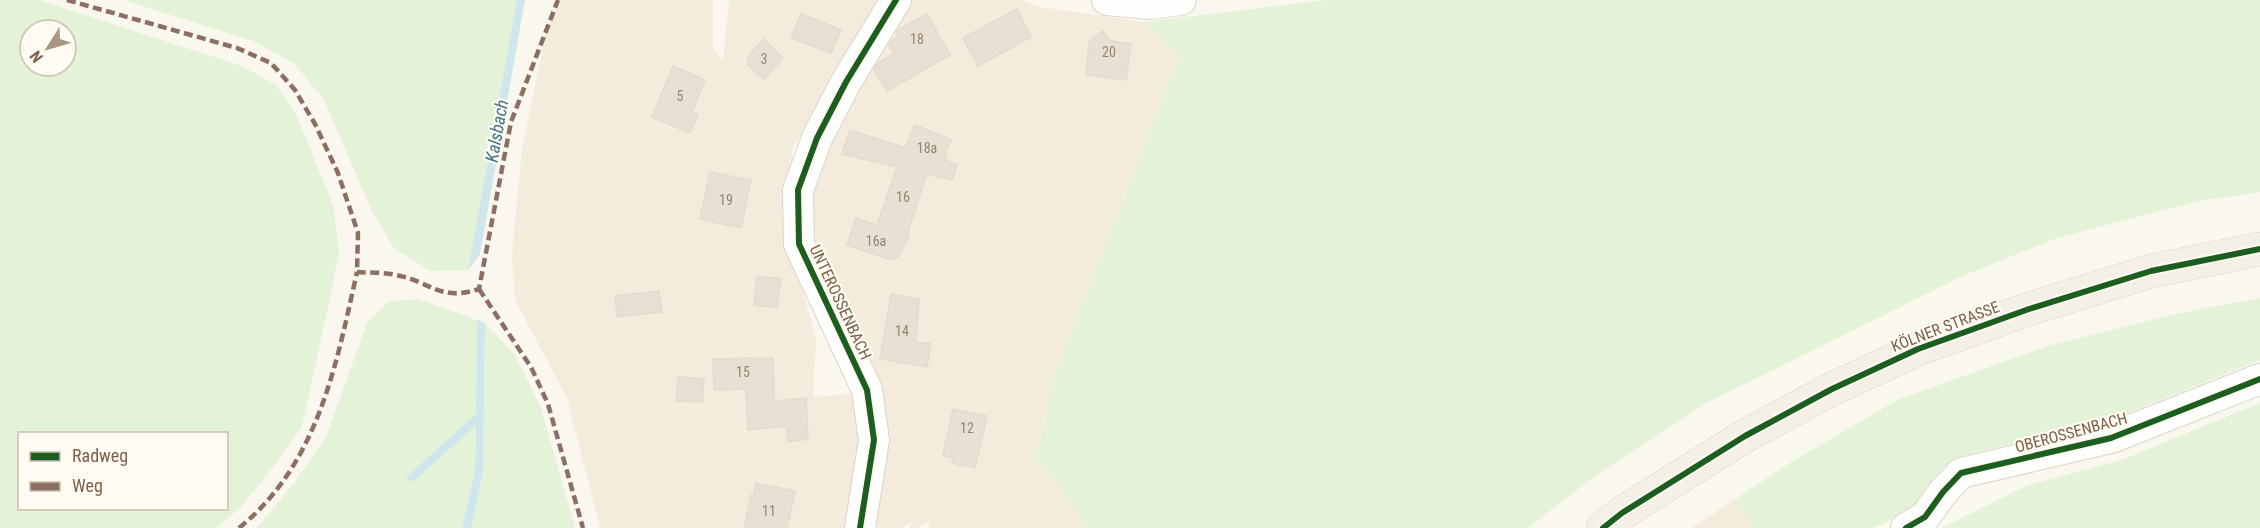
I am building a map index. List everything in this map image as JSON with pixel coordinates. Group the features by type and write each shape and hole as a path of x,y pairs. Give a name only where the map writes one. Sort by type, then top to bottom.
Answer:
{"main road":[{"name":"KÖLNER STRASSE","path":"1603,528 1622,513 1745,436 1832,389 1918,349 2029,309 2151,272 2260,249"}],"street":[{"name":"UNTEROSSENBACH","path":"860,528 874,440 867,390 799,244 798,190 817,138 846,82 896,0"},
{"path":"1107,0 1150,4 1181,0"},
{"name":"OBEROSSENBACH","path":"1906,528 1925,517 1943,492 1961,473 2111,438 2260,380"}],"shaded area":[{"path":"562,0 713,0 713,47 723,62 729,0 885,0 809,126 793,146 787,188 787,245 816,340 813,397 852,394 863,440 848,528 600,528 567,398 515,300 512,254 522,149 547,28"},
{"path":"911,0 1022,0 1040,7 1144,22 1179,57 1054,376 1036,459 1058,485 1087,528 928,528 931,520 916,528 910,528 911,521 902,528 869,528 881,386 861,340 828,284 811,244 810,192 824,150 893,25"},
{"path":"1734,500 1755,528 1692,528"}],"green space":[{"path":"0,0 39,0 242,66 275,84 296,114 333,205 339,251 302,427 241,507 216,528 0,528"},
{"path":"123,0 517,0 468,270 430,271 394,248 372,211 324,100 294,63 253,41"},
{"path":"1327,0 2260,0 2260,192 2199,201 2057,238 1960,277 1703,405 1591,479 1528,528 1087,528 1058,485 1036,459 1054,376 1179,57 1144,22"},
{"path":"2260,298 2260,360 2111,420 1968,455 1943,467 1912,510 1873,528 1755,528 1734,500 1783,467 1899,399 2048,346 2171,315"},
{"path":"418,299 477,320 476,414 405,478 413,482 476,424 475,472 462,528 257,528 294,483 326,437 367,323 388,302"},
{"path":"485,323 515,355 541,408 575,528 471,528 483,473"},
{"path":"2260,403 2260,528 1942,528 2026,486 2124,459"}],"water":[{"name":"Kalsbach","path":"517,0 525,0 480,254 468,270"},
{"path":"477,320 485,323 483,473 471,528 462,528 475,472 476,425 413,482 405,478 476,414"}],"building":[{"path":"1017,9 1031,37 978,66 963,38"},
{"path":"801,14 841,30 831,53 791,38"},
{"path":"927,14 950,55 887,91 874,69 878,63 894,53 889,44 898,36 897,31"},
{"path":"1103,31 1111,41 1131,44 1126,80 1086,75 1089,42"},
{"path":"764,39 783,58 764,79 748,65 748,57"},
{"path":"673,66 705,80 692,112 698,114 690,133 652,117"},
{"path":"915,125 951,140 945,155 948,162 957,165 952,180 926,176 907,235 909,236 899,256 892,260 847,245 856,218 877,225 897,167 842,154 850,130 905,148"},
{"path":"710,172 751,180 741,228 700,219"},
{"path":"757,276 781,279 777,308 754,305"},
{"path":"659,291 662,312 617,317 615,296"},
{"path":"891,294 919,299 916,342 931,344 927,367 880,359"},
{"path":"773,358 774,401 806,398 808,439 788,442 786,426 748,430 746,389 714,390 713,359"},
{"path":"678,377 704,379 702,402 676,401"},
{"path":"953,409 987,416 975,468 952,463 953,458 943,456"},
{"path":"756,483 795,491 787,528 744,528"}],"marked path":[{"path":"67,0 237,48 271,63 295,90 315,124 338,173 358,233 357,272 396,275 444,292 454,293 479,289 511,122 558,0"},
{"path":"239,528 266,502 288,474 306,444 331,377 357,272"},
{"path":"479,289 531,367 548,404 583,528"}],"cycle path":[{"path":"860,528 874,440 867,390 799,244 798,190 817,138 846,82 896,0"},
{"path":"1603,528 1622,513 1745,436 1832,389 1918,349 2029,309 2151,271 2260,249"},
{"path":"1906,528 1925,517 1943,492 1961,473 2111,438 2260,379"}]}
